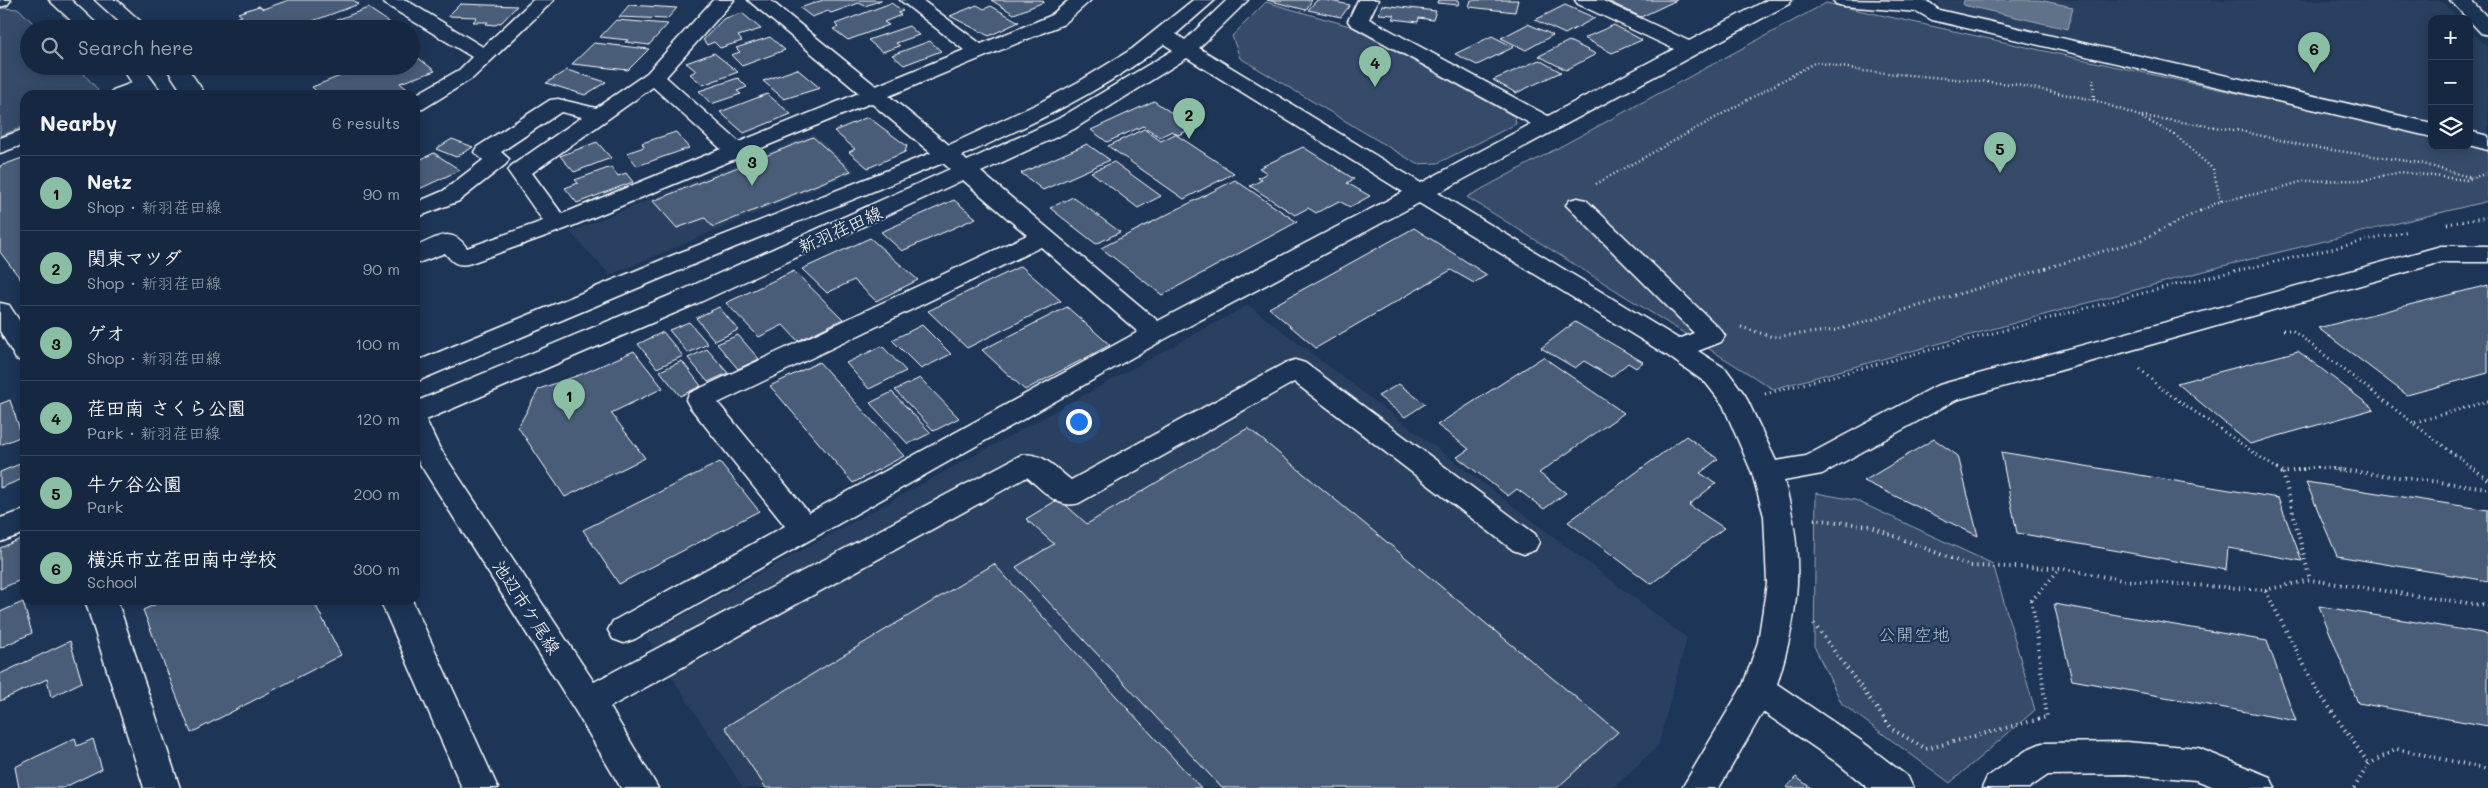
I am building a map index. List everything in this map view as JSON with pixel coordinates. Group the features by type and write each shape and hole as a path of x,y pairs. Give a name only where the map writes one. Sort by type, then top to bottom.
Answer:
{"street":[{"path":"58,0 81,20"},
{"path":"105,0 128,20"},
{"path":"392,0 486,57"},
{"path":"420,101 466,74 544,0"},
{"path":"557,224 519,171 654,77 724,0"},
{"path":"758,0 946,154 1156,334"},
{"path":"423,253 450,242 462,258 557,224 1057,20 1081,0"},
{"name":"新羽荏田線","path":"420,371 670,265 946,154 1060,100 1117,67 1163,35 1205,0"},
{"name":"新羽荏田線","path":"420,411 687,298 966,172 1066,124 1186,50 1238,0"},
{"path":"1368,0 1358,21 1546,124"},
{"path":"1585,0 1689,49"},
{"path":"624,630 804,528 1156,334 1546,124 1782,0"},
{"path":"1843,0 1922,4 1932,14 2428,129"},
{"path":"2460,0 2488,29"},
{"path":"923,3 978,51"},
{"path":"1163,35 1418,194 1677,350 1716,376 1735,402 1767,473 1779,516 1783,583 1774,642 1758,690 1700,788"},
{"path":"137,75 148,90"},
{"path":"181,75 192,90"},
{"path":"654,77 737,152"},
{"path":"420,209 451,196 498,159 485,152 558,105 600,115"},
{"path":"0,146 20,138"},
{"path":"2473,139 2488,143"},
{"path":"1584,196 1712,336 1677,350"},
{"path":"804,528 700,400 1043,237"},
{"path":"1767,473 1812,466 1946,393 2442,254 2488,254"},
{"path":"0,310 20,341"},
{"path":"588,702 1029,463 1069,495 1295,368 1524,542"},
{"name":"池辺市ケ尾線","path":"420,436 426,450 588,702 640,788"},
{"path":"0,530 20,522"},
{"path":"103,605 162,788"},
{"path":"398,605 480,788"},
{"path":"1758,690 1848,752 1895,788"},
{"path":"2000,788 2042,759 2126,758 2198,764 2257,788"}],"path":[{"path":"1584,196 1816,62 1863,71 2012,84 2094,100 2139,116 2175,135 2213,169 2221,201"},
{"path":"2139,116 2241,131 2305,146 2420,163 2472,178"},
{"path":"1735,320 1742,327 1773,337 1837,330 2141,240 2221,201 2271,191 2303,181 2365,180 2402,172 2466,180 2488,173"},
{"path":"2444,224 2488,217"},
{"path":"1735,402 2157,288 2312,251 2415,230"},
{"path":"1712,336 1742,327"},
{"path":"2282,330 2292,330 2488,480"},
{"path":"2159,387 2283,473 2310,580"},
{"path":"2413,423 2488,401"},
{"path":"2283,473 2315,467 2488,488"},
{"path":"1779,516 1870,526 1970,566 2060,568 2121,580 2265,590 2310,580 2488,606"},
{"path":"1783,583 1892,729 1926,749 2047,717 2032,600 2060,568"},
{"path":"2265,590 2317,690 2369,764"},
{"path":"2354,788 2369,764 2397,749 2488,769"}],"shaded area":[{"path":"1936,0 2440,0 2455,15 2428,15 2428,125 1943,15"},
{"path":"1964,0 2039,0 2073,7 2068,29 1963,5"},
{"path":"2473,33 2488,48 2488,139 2473,136"},
{"path":"813,134 856,171 610,275 570,232"},
{"path":"1248,305 1687,638 1658,746 1613,788 743,788 646,636"}],"green space":[{"path":"1266,2 1350,26 1515,117 1516,124 1438,163 1417,164 1240,58 1232,36"},
{"path":"1826,3 2428,135 2428,150 2473,150 2473,146 2488,149 2488,201 2223,266 1773,389 1467,197"},
{"path":"0,8 19,9 30,20 20,20 20,75 85,75 98,90 20,90 20,128 0,136"},
{"name":"公開空地","path":"1816,493 1855,500 1993,564 2035,710 1950,783 1842,704 1814,646"}],"building":[{"path":"289,0 353,0 359,4 315,20 231,20 242,16 238,13 259,6 263,9"},
{"path":"823,0 882,0 865,6 859,3 831,13 828,11 812,17 800,8"},
{"path":"991,0 1041,0 1044,2 1014,14"},
{"path":"1267,0 1312,0 1306,10"},
{"path":"1317,0 1350,5 1341,17 1308,10"},
{"path":"1438,0 1459,0 1458,5 1437,3"},
{"path":"1471,0 1518,0 1515,12 1469,7"},
{"path":"1677,0 1641,17 1608,1"},
{"path":"891,3 903,11 898,13 901,15 884,22 889,25 848,40 833,29 838,27 835,24"},
{"path":"460,4 517,6 502,22 495,25 486,24 488,22 473,22 477,17 448,16"},
{"path":"629,5 677,8 667,19 619,17"},
{"path":"977,5 984,9 991,6 1019,22 989,36 950,16"},
{"path":"1382,5 1436,11 1433,20 1419,18 1418,22 1393,19 1394,15 1379,14"},
{"path":"1565,5 1595,18 1565,34 1535,20"},
{"path":"368,8 386,20 336,20"},
{"path":"742,13 761,29 738,36 742,41 720,48 714,42 707,45 703,40 723,19"},
{"path":"616,20 668,24 649,45 625,42 628,40 600,37"},
{"path":"1528,24 1553,35 1526,50 1501,38"},
{"path":"1614,25 1642,40 1612,53 1584,38"},
{"path":"909,26 919,35 896,43 900,46 882,52 868,40"},
{"path":"1492,36 1514,47 1477,65 1455,54"},
{"path":"770,37 785,50 742,66 731,55 740,52 736,48"},
{"path":"930,41 941,51 904,65 892,55"},
{"path":"1569,41 1596,54 1566,70 1539,56"},
{"path":"594,43 649,49 628,70 572,64"},
{"path":"714,53 738,72 703,85 690,74 696,71 686,63"},
{"path":"420,59 435,71 400,83 407,89 404,90 315,90 312,87 343,75 420,75"},
{"path":"1539,60 1561,72 1516,93 1493,80"},
{"path":"797,69 820,88 784,99 763,81"},
{"path":"567,70 606,82 585,95 546,83"},
{"path":"738,78 747,87 737,91 741,94 711,104 699,91"},
{"path":"767,94 791,114 744,133 720,112"},
{"path":"1154,101 1194,128 1178,135 1172,131 1160,137 1143,126 1107,142 1091,130"},
{"path":"868,117 907,146 905,152 868,168 849,152 855,149 834,131"},
{"path":"1144,129 1161,141 1175,134 1234,173 1184,199 1108,146"},
{"path":"676,132 689,148 637,166 627,153 644,147 642,143"},
{"path":"813,137 851,171 713,227 705,218 677,228 653,201"},
{"path":"452,139 473,147 456,157 436,149"},
{"path":"597,142 611,158 574,172 560,156"},
{"path":"1087,144 1110,160 1043,190 1021,173"},
{"path":"1303,147 1354,179 1347,183 1370,196 1350,207 1339,201 1316,213 1308,208 1295,215 1250,186 1262,180 1258,178 1267,173 1259,168"},
{"path":"434,153 460,170 420,189 420,160"},
{"path":"20,159 20,278 0,252 0,166"},
{"path":"1114,162 1161,196 1138,208 1091,172"},
{"path":"611,167 618,176 626,173 633,182 577,203 565,188 578,183 575,180"},
{"path":"1235,180 1297,222 1162,295 1101,248"},
{"path":"1073,197 1120,232 1096,244 1050,208"},
{"path":"954,200 976,218 902,251 881,232"},
{"path":"1414,228 1487,275 1474,283 1451,270 1316,348 1269,308"},
{"path":"870,238 918,280 876,301 854,280 827,293 802,269"},
{"path":"1021,266 1061,301 967,348 928,311"},
{"path":"794,271 843,319 798,341 783,325 759,337 726,303"},
{"path":"2488,285 2488,373 2407,395 2318,328"},
{"path":"719,307 738,330 715,341 696,318"},
{"path":"1067,307 1110,345 1025,390 982,350"},
{"path":"689,322 708,344 688,353 669,330"},
{"path":"1575,322 1643,362 1636,368 1628,363 1611,377 1584,361 1575,368 1541,348"},
{"path":"922,325 951,354 921,369 892,340"},
{"path":"663,332 683,356 657,368 638,344"},
{"path":"738,335 759,359 738,369 717,344"},
{"path":"882,346 906,371 869,389 846,363"},
{"path":"707,349 728,373 708,382 688,358"},
{"path":"634,351 663,388 611,413 645,458 565,497 518,427 539,389 582,374"},
{"path":"2298,351 2374,409 2250,444 2177,383"},
{"path":"1543,357 1624,413 1539,473 1566,493 1544,509 1517,489 1508,496 1457,457 1469,449 1437,425"},
{"path":"682,361 701,386 680,396 660,371"},
{"path":"819,362 904,456 853,483 770,386"},
{"path":"920,378 959,418 934,431 895,390"},
{"path":"1399,384 1425,404 1405,417 1378,396"},
{"path":"892,392 931,433 908,444 870,403"},
{"path":"10,400 20,430 20,437 0,445 0,404"},
{"path":"1248,428 1618,732 1557,788 1222,788 1016,567 1054,544 1026,519 1059,499 1087,524"},
{"path":"1686,436 1718,459 1700,473 1716,483 1689,505 1724,528 1651,584 1568,522"},
{"path":"1934,439 1958,456 1978,536 1864,481"},
{"path":"2001,452 2278,498 2302,561 2228,548 2226,570 2017,533"},
{"path":"720,462 759,511 619,584 583,530"},
{"path":"20,464 20,480 0,488 0,472"},
{"path":"2306,482 2488,510 2488,581 2337,556"},
{"path":"20,539 20,580 0,589 0,548"},
{"path":"994,564 1201,788 766,788 725,727"},
{"path":"20,603 20,605 24,605 32,633 0,648 0,612"},
{"path":"2054,604 2267,641 2296,721 2072,680"},
{"path":"154,605 316,605 341,655 191,733 143,610"},
{"path":"2319,606 2488,634 2488,726 2358,703"},
{"path":"70,641 82,682 51,697 47,679 0,701 0,674"},
{"path":"75,738 77,746 93,739 102,769 63,788 19,788 15,767"},
{"path":"1796,777 1811,788 1786,788"}],"place":[{"name":"横浜市立荏田南中学校","path":"2314,73"},
{"name":"荏田南 さくら公園","path":"1375,87"},
{"name":"関東マツダ","path":"1189,139"},
{"name":"牛ケ谷公園","path":"2000,173"},
{"name":"ゲオ","path":"752,186"},
{"name":"Netz","path":"569,420"}]}
